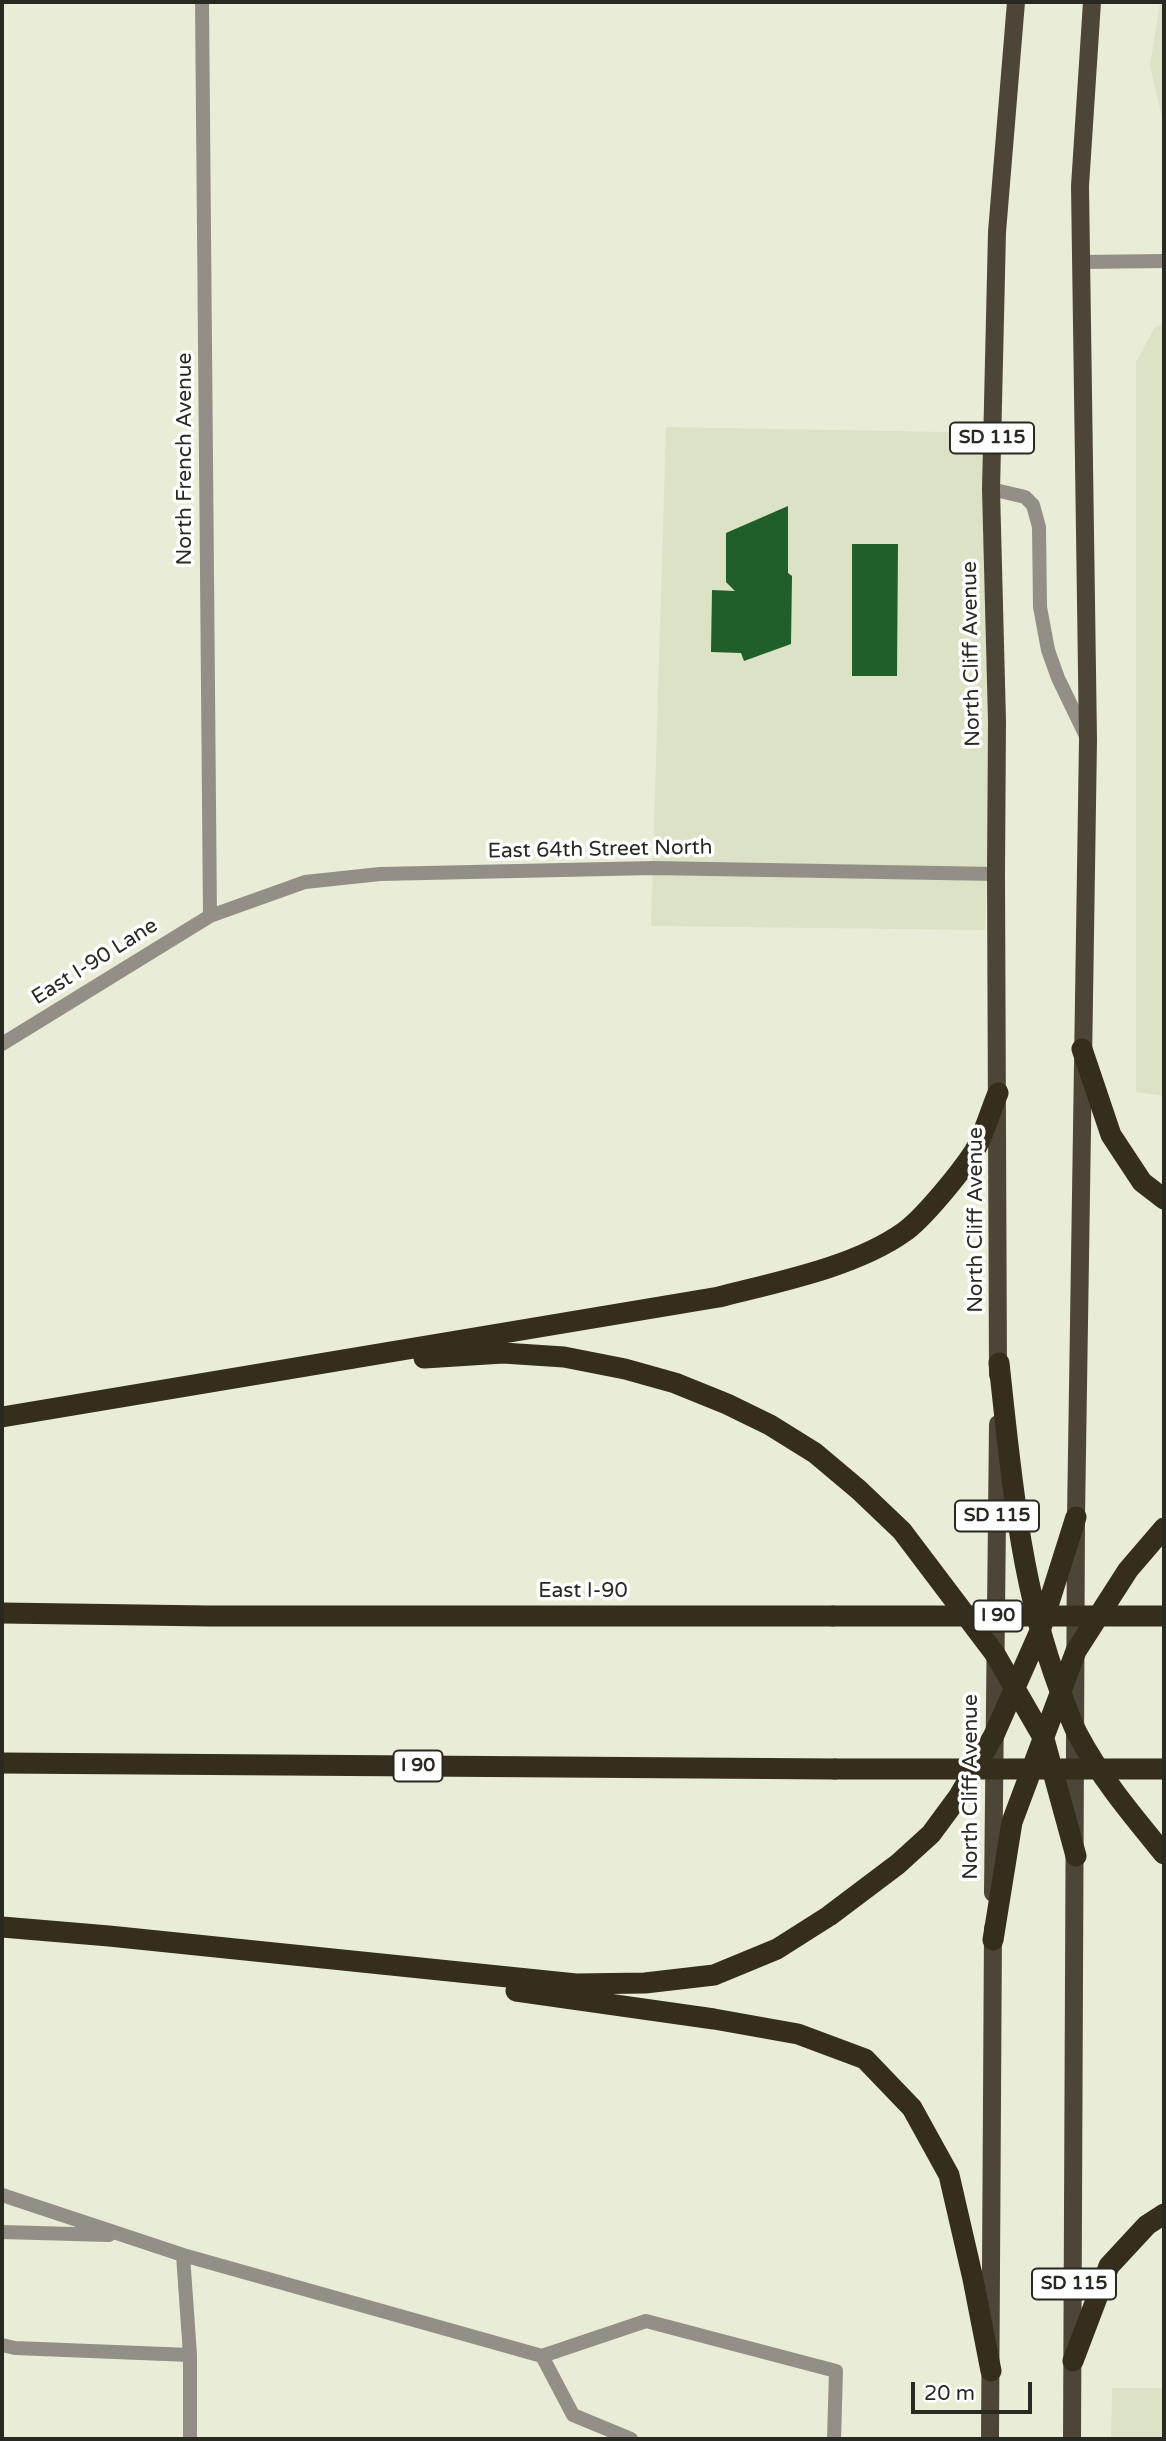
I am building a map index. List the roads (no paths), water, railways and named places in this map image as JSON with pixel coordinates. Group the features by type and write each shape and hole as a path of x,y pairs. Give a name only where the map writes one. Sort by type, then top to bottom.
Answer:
{"highway":[{"path":"1082,1049 1111,1135 1142,1182 1164,1199"},
{"path":"2,1417 719,1297 793,1278 867,1253 905,1232 934,1203 974,1152 998,1093"},
{"path":"319,1363 503,1353 564,1357 625,1369 675,1383 770,1425 815,1453 859,1490 901,1531 995,1654 1044,1739 1076,1856"},
{"path":"999,1363 1023,1555 1040,1630 1060,1691 1076,1731 1116,1796 1164,1854"},
{"path":"2,1927 576,1984 645,1983 714,1975 777,1949 829,1916 898,1864 931,1834 952,1806 994,1735 1040,1630 1076,1517"},
{"path":"993,1940 1012,1822 1076,1651 1128,1570 1164,1528"},
{"name":"East I-90","path":"2,1613 209,1616 1164,1616"},
{"name":"I 90","path":"2,1763 1164,1769"},
{"path":"305,1955 798,2034 865,2059 912,2108 949,2175 991,2371"},
{"path":"1073,2361 1109,2266 1147,2225 1164,2214"}],"main road":[{"name":"North Cliff Avenue","path":"990,2439 999,1363 997,720 991,489 997,232 1016,2"},
{"name":"SD 115","path":"1072,2439 1076,1517 1088,740 1080,186 1091,2"}],"street":[{"name":"North French Avenue","path":"202,2 210,916"},
{"path":"1082,262 1164,261"},
{"path":"991,489 1025,497 1033,505 1039,527 1040,607 1048,650 1058,678 1088,740"},
{"name":"East 64th Street North","path":"210,916 305,882 380,874 653,868 996,874"},
{"name":"East I-90 Lane","path":"2,1044 210,916"},
{"path":"2,2195 183,2255 542,2356 646,2321 836,2371 834,2439"},
{"path":"2,2232 125,2235"},
{"path":"183,2255 190,2355 190,2439"},
{"path":"6,2349 190,2355"},
{"path":"542,2356 573,2415 631,2439"}]}
